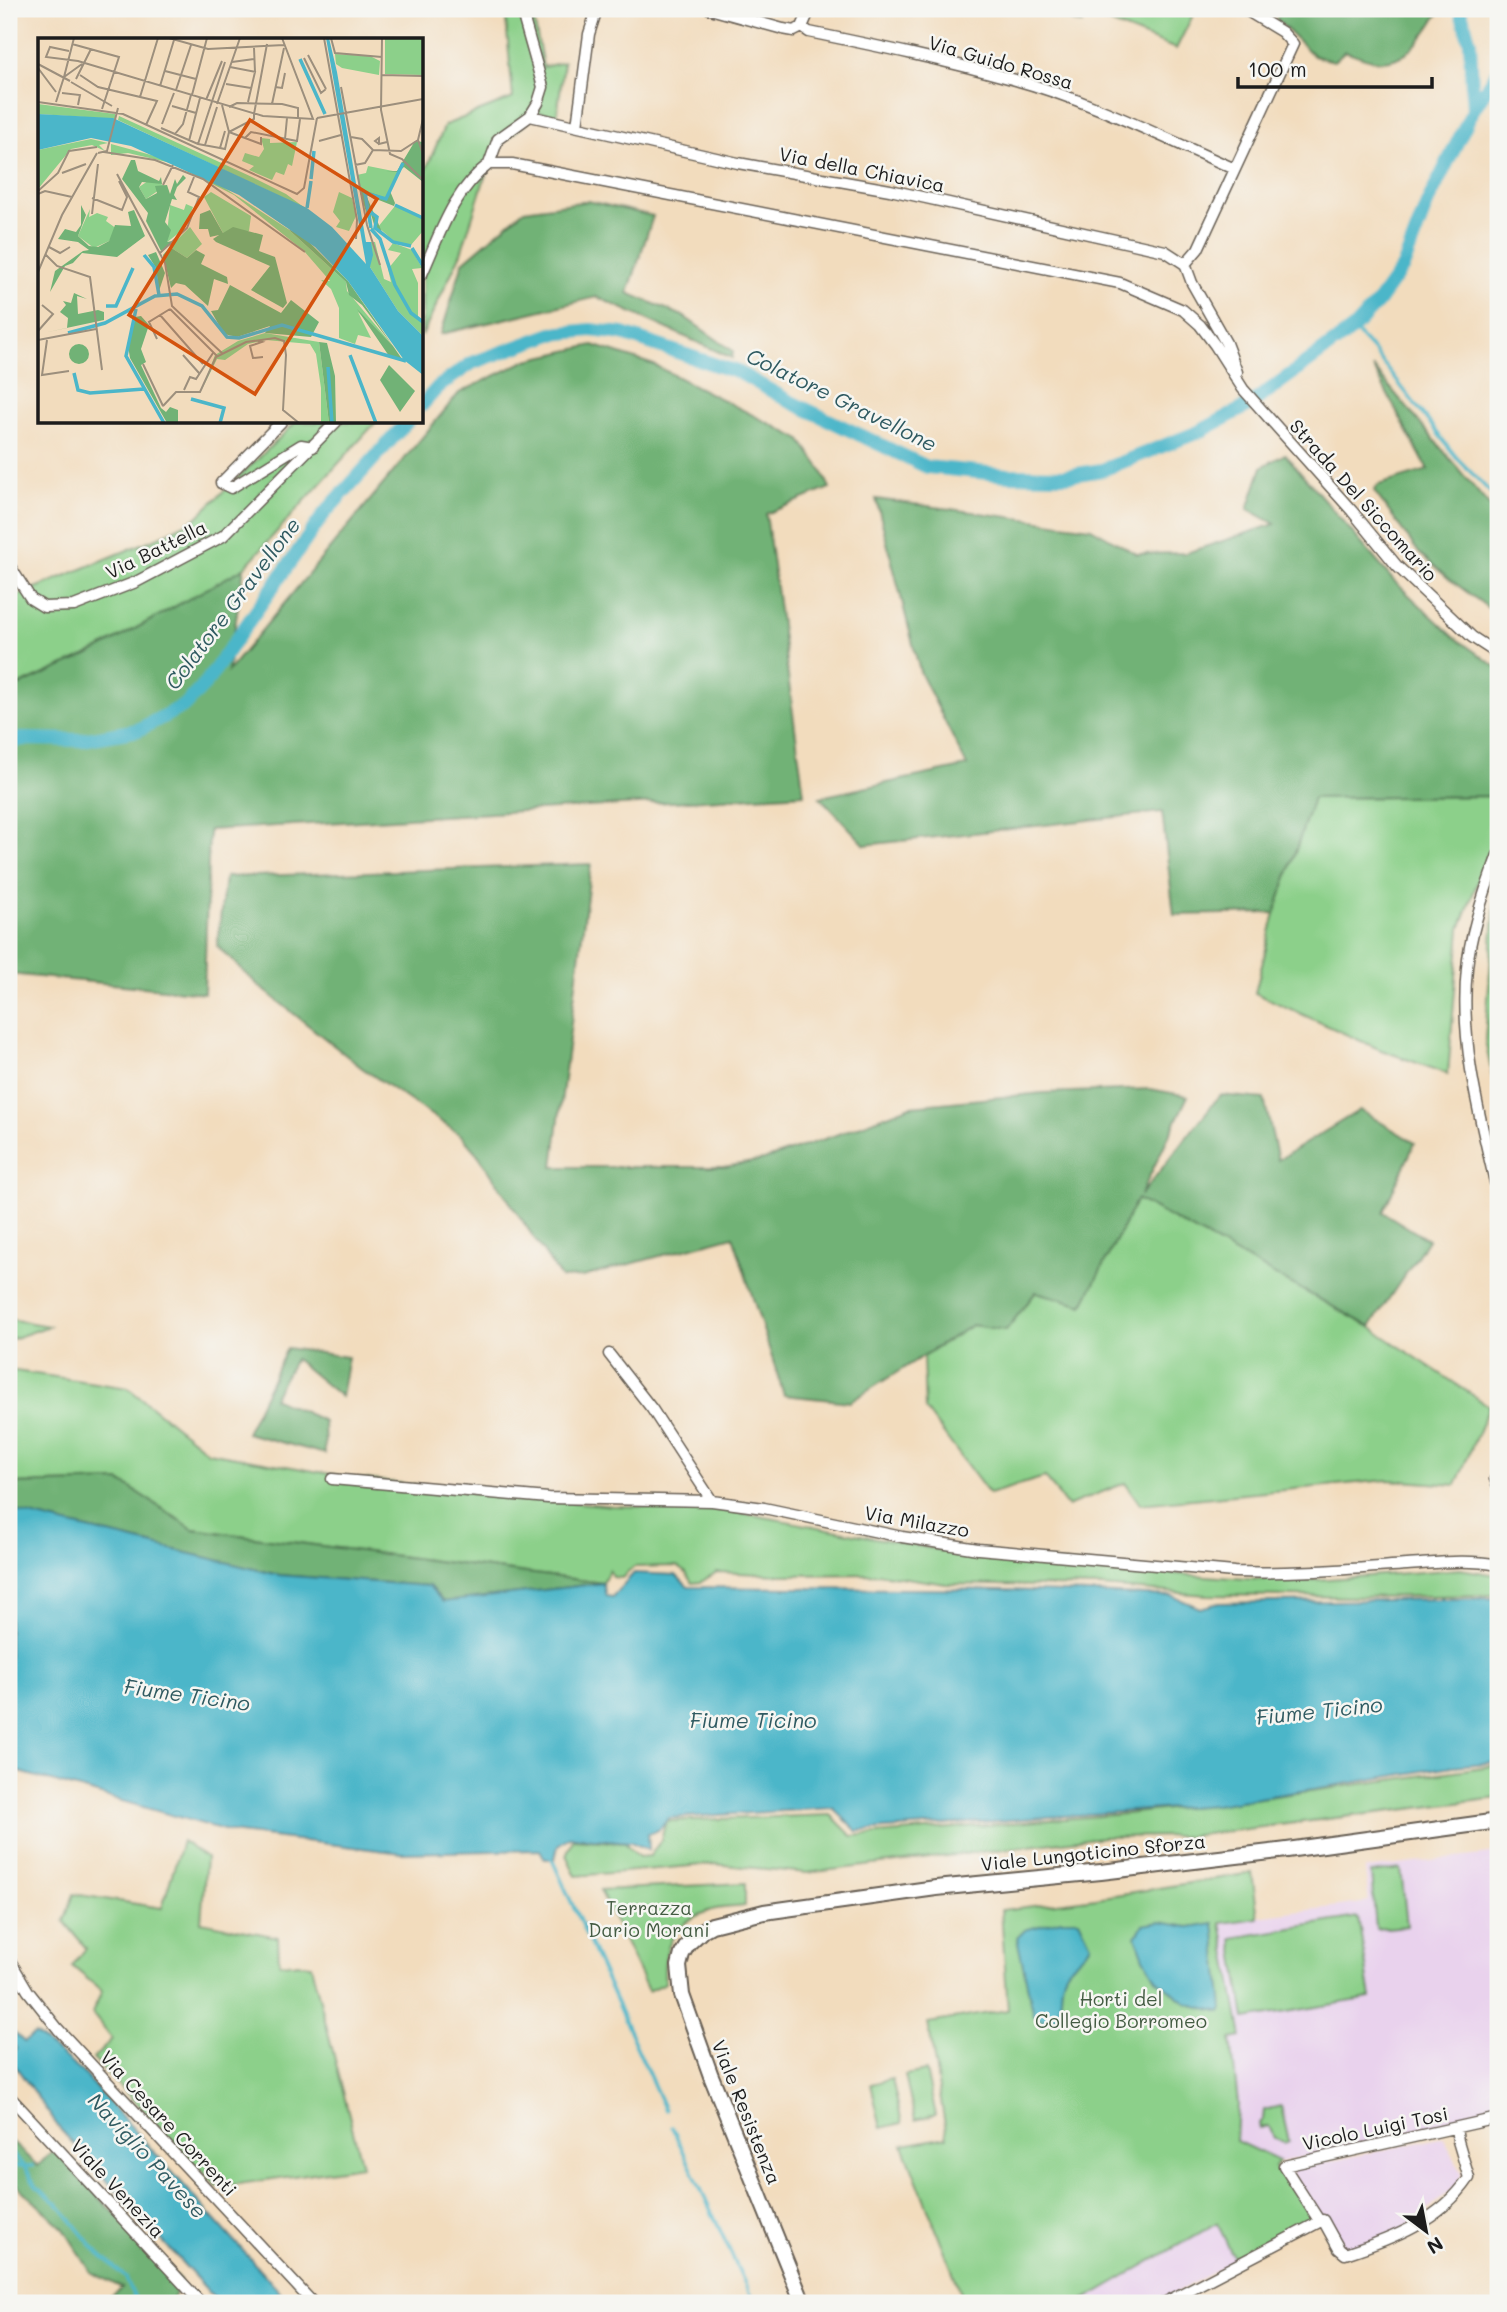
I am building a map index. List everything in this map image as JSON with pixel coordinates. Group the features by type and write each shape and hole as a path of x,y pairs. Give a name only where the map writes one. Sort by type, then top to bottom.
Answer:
{"main road":[{"name":"Viale Lungoticino Sforza","path":"696,1936 712,1925 764,1912 897,1893 1287,1850 1498,1821"},
{"name":"Viale Resistenza","path":"696,1936 682,1954 679,1966 681,1995 803,2303"}],"street":[{"path":"424,269 450,209 473,176 489,164 498,139 530,116 538,103 543,87 522,9"},
{"path":"578,126 589,34 597,9"},
{"name":"Via Guido Rossa","path":"710,9 783,29 794,31 802,27 809,32 880,46 1038,87 1127,121 1235,169"},
{"path":"802,27 810,9"},
{"path":"1243,389 1227,343 1192,283 1185,264 1198,249 1293,44 1282,32 1244,9"},
{"name":"Via della Chiavica","path":"530,116 738,163 890,190 1165,251 1185,264"},
{"path":"489,164 512,164 1120,283 1182,310 1200,325 1243,389"},
{"name":"Strada Del Siccomario","path":"1243,389 1352,511 1396,566 1472,637 1498,653"},
{"path":"279,424 221,482 232,488 301,445 313,447"},
{"name":"Via Battella","path":"9,565 31,600 44,607 75,606 136,582 223,536 334,424"},
{"path":"1498,855 1478,918 1467,968 1468,1053 1498,1195"},
{"path":"609,1354 652,1409 712,1501"},
{"name":"Via Milazzo","path":"332,1479 548,1499 712,1501 764,1508 902,1537 978,1549 1111,1562 1272,1573 1466,1560 1498,1564"},
{"name":"Via Cesare Correnti","path":"9,1959 28,1991 58,2029 313,2303"},
{"name":"Viale Venezia","path":"9,2096 201,2303"},
{"name":"Vicolo Luigi Tosi","path":"1321,2221 1284,2166 1498,2118"},
{"path":"1164,2303 1321,2221 1345,2254 1399,2234 1433,2216 1460,2192 1469,2178 1456,2128"}],"shaded area":[{"path":"1498,1853 1498,2114 1281,2162 1236,2141 1238,2104 1231,2039 1242,2037 1221,1922 1369,1902 1365,1869"},
{"path":"1444,2137 1462,2173 1456,2186 1402,2231 1344,2250 1289,2170"},
{"path":"1218,2223 1235,2260 1157,2303 1082,2303 1081,2301"}],"green space":[{"path":"505,9 532,9 543,67 564,62 557,116 539,112 500,145 485,177 461,253 424,332 424,174 445,125 513,98"},
{"path":"1031,9 1087,9 1082,24"},
{"path":"1087,9 1196,9 1176,49 1087,14"},
{"path":"1283,9 1436,9 1438,14 1419,41 1403,55 1384,61 1345,51 1334,61 1314,56 1276,19"},
{"path":"588,201 653,216 628,293 683,316 733,351 732,358 597,297 441,334 463,262 524,210"},
{"path":"593,345 654,365 800,439 821,469 830,488 766,514 804,794 209,830 204,993 9,974 9,690 92,653 244,568 228,671 459,393 527,360"},
{"path":"1373,367 1498,516 1498,615 1419,553 1374,491 1378,485 1428,470"},
{"path":"294,424 374,424 244,568 91,653 9,690 9,599 159,537 195,519"},
{"path":"1285,454 1393,580 1454,637 1498,668 1498,796 1313,798 1275,913 1174,915 1162,812 865,845 820,797 967,766 920,672 876,499 1091,528 1137,554 1186,553 1275,524 1248,509 1262,467"},
{"path":"1498,796 1498,827 1460,929 1448,1074 1381,1050 1255,993 1275,913 1313,798"},
{"path":"591,864 553,1167 724,1167 764,1160 911,1106 1043,1093 1150,1089 1188,1096 1140,1196 1220,1095 1264,1099 1278,1160 1360,1110 1415,1143 1383,1212 1428,1240 1370,1327 1137,1199 1083,1305 1036,1292 1006,1330 972,1325 850,1402 784,1395 733,1236 583,1277 561,1278 479,1156 462,1136 362,1068 259,986 217,946 225,877"},
{"path":"1498,895 1498,1105 1485,1040 1495,902"},
{"path":"1137,1199 1370,1327 1489,1406 1456,1485 1388,1480 1140,1504 1125,1483 1067,1506 1045,1477 989,1494 925,1409 923,1357 972,1325 1006,1330 1036,1292 1083,1304"},
{"path":"9,1319 49,1326 9,1340"},
{"path":"287,1348 348,1357 341,1397 295,1359 273,1398 324,1421 325,1454 246,1433"},
{"path":"9,1370 128,1388 208,1452 347,1477 614,1506 716,1508 940,1550 1124,1570 1302,1581 1460,1569 1498,1575 1498,1595 1207,1595 1101,1587 946,1584 880,1574 781,1575 717,1572 701,1582 692,1583 686,1573 676,1566 634,1567 622,1578 613,1577 609,1570 603,1583 193,1529 120,1481 9,1484"},
{"path":"120,1481 193,1529 603,1583 443,1602 429,1586 279,1575 9,1510 9,1484"},
{"path":"1498,1765 1498,1798 1189,1836 1103,1837 807,1873 714,1864 576,1876 566,1855 573,1839 625,1843 639,1857 650,1856 661,1840 666,1821 831,1815 852,1836 1125,1814"},
{"path":"182,1841 206,1858 201,1922 278,1937 279,1963 311,1965 362,2166 218,2187 93,2059 112,2039 92,2013 102,1991 72,1966 86,1948 64,1921 74,1894 162,1908"},
{"path":"1401,1869 1407,1926 1376,1929 1371,1873"},
{"name":"Horti del Collegio Borromeo","path":"1252,1873 1258,1918 1221,1923 1242,2037 1231,2039 1238,2104 1236,2141 1279,2161 1274,2167 1316,2219 1235,2260 1217,2223 1082,2303 965,2303 903,2145 947,2137 928,2023 1008,2010 1001,1910"},
{"name":"Terrazza Dario Morani","path":"745,1883 745,1906 710,1910 685,1923 677,1931 665,1960 665,1983 648,1991 600,1890"},
{"path":"1358,1917 1371,1998 1245,2019 1232,1938"},
{"path":"926,2071 936,2115 915,2120 905,2075"},
{"path":"892,2079 902,2123 881,2128 871,2084"},
{"path":"1281,2106 1289,2142 1284,2143 1274,2138 1269,2126 1260,2128 1259,2123 1263,2119 1264,2110"},
{"path":"9,2140 38,2166 53,2150 180,2280 171,2303 102,2303 122,2288 91,2272 64,2229 9,2181"}],"water":[{"name":"Fiume Ticino","path":"9,1510 279,1575 429,1586 443,1602 603,1583 606,1596 612,1597 634,1573 676,1575 688,1587 1006,1590 1172,1596 1200,1608 1219,1603 1498,1598 1498,1762 1453,1766 1216,1805 857,1831 833,1808 669,1818 660,1829 648,1834 649,1850 631,1842 569,1837 558,1845 555,1859 545,1859 540,1850 402,1853 231,1832 9,1769"},
{"path":"1061,1920 1079,1920 1091,1945 1064,1976 1057,2017 1045,2021 1034,2016 1017,1938 1025,1930"},
{"path":"1160,1922 1189,1927 1214,1923 1223,2008 1221,2012 1188,2004 1156,1979 1136,1936 1143,1925"},
{"name":"Naviglio Pavese","path":"9,2027 24,2042 35,2034 82,2072 290,2303 219,2303 60,2129 9,2057 16,2048 9,2041"}],"waterway":[{"path":"1460,9 1470,42 1473,110"},
{"name":"Colatore Gravellone","path":"424,403 438,387 472,363 552,334 591,330 623,334 740,373 789,401 927,467 1008,475 1065,476 1102,470 1201,431 1249,405 1353,329 1378,302 1403,267 1427,204 1473,110 1498,71"},
{"path":"1353,329 1372,349 1457,458 1498,500"},
{"name":"Colatore Gravellone","path":"9,744 21,739 82,740 138,730 185,705 205,684 324,514 405,424"},
{"path":"551,1857 665,2110"},
{"path":"672,2127 754,2303"},
{"path":"9,2151 24,2166 36,2186 57,2203 94,2249 126,2278 136,2302 134,2303"},
{"path":"9,2166 33,2166"}]}
